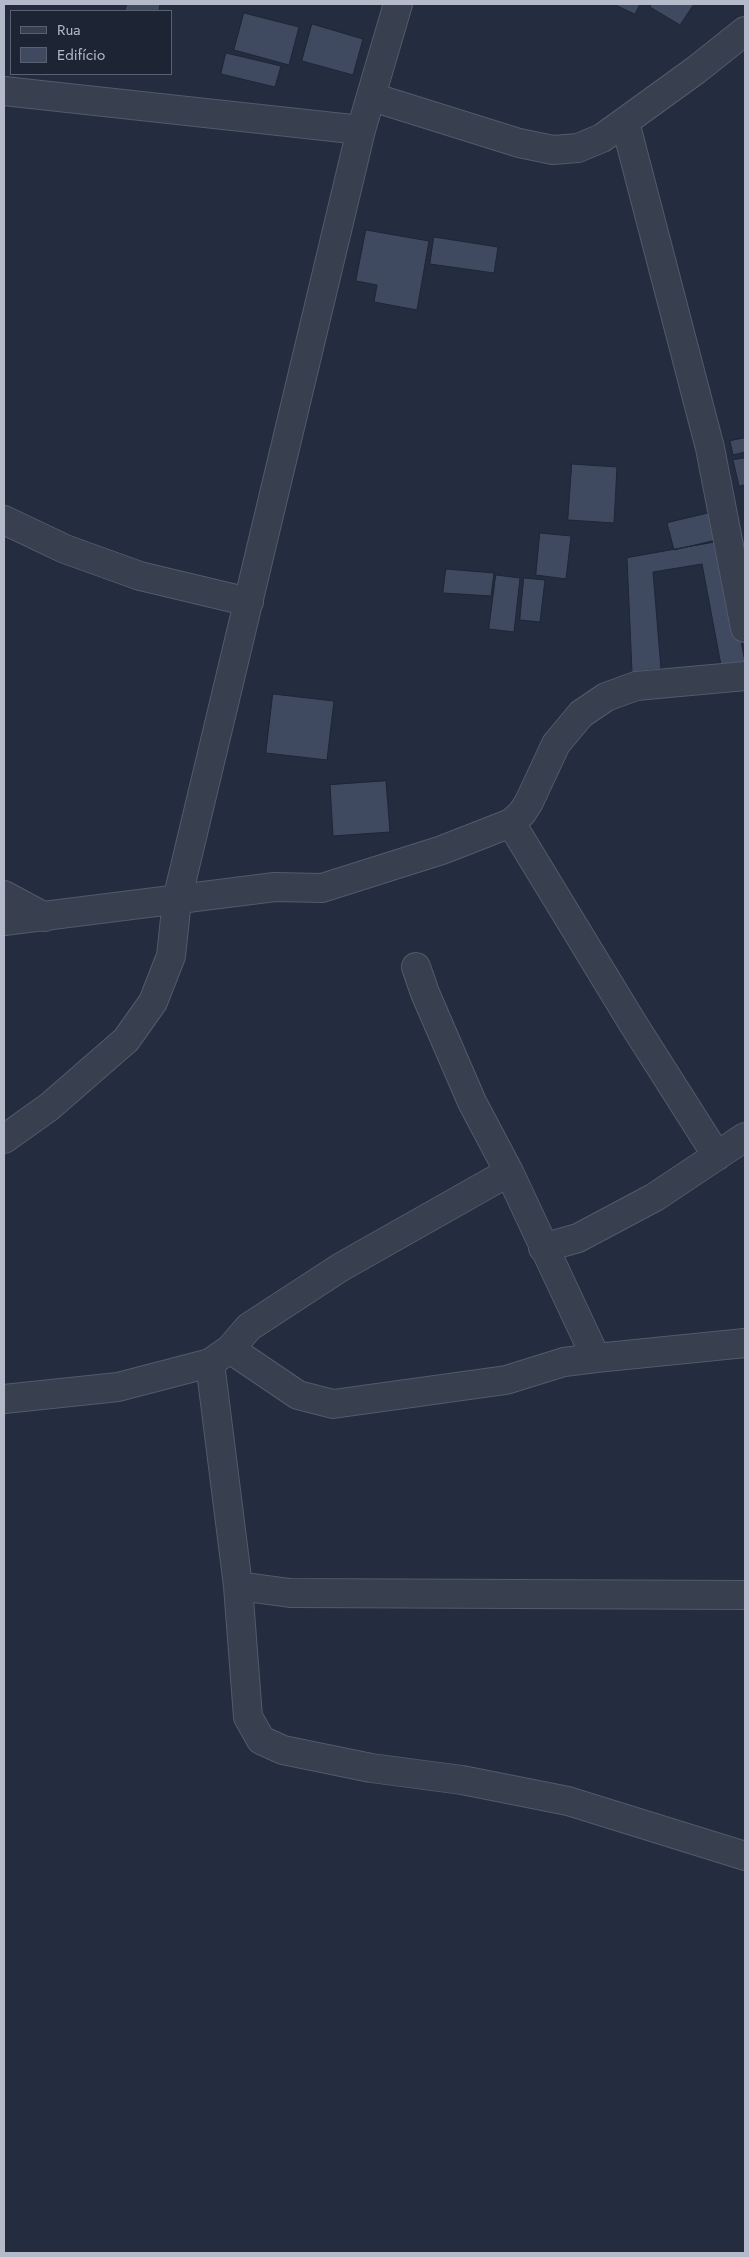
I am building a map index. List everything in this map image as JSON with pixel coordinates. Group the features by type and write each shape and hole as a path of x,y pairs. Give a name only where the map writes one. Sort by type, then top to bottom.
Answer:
{"street":[{"path":"4,1139 49,1107 126,1040 153,1002 171,956 177,900 361,130 398,4"},
{"path":"372,97 519,144 553,150 578,148 602,138 745,31"},
{"path":"4,91 361,130"},
{"path":"624,122 710,448 745,628"},
{"path":"4,520 65,549 140,576 249,602"},
{"path":"4,921 275,887 322,888 442,850 511,823 522,813 556,744 581,714 606,697 636,686 745,676"},
{"path":"511,823 627,1014 717,1156"},
{"path":"4,895 45,917"},
{"path":"416,967 425,993 472,1102 509,1172 596,1358"},
{"path":"543,1248 578,1238 655,1197 745,1137"},
{"path":"4,1399 118,1387 220,1356 249,1327 341,1268 509,1172"},
{"path":"220,1356 298,1395 333,1404 506,1380 564,1362 745,1343"},
{"path":"220,1356 248,1717 262,1740 283,1750 371,1768 462,1780 568,1801 745,1856"},
{"path":"238,1586 309,1593 745,1595"}],"building":[{"path":"127,4 160,4 159,10 125,10"},
{"path":"614,4 640,4 635,14"},
{"path":"652,4 694,4 680,25 650,7"},
{"path":"244,13 299,27 289,65 234,50"},
{"path":"312,24 363,39 353,75 302,61"},
{"path":"226,53 281,66 275,87 221,74"},
{"path":"366,230 429,241 417,310 374,302 377,285 356,281"},
{"path":"434,237 498,247 494,273 430,264"},
{"path":"745,438 745,452 733,455 730,441"},
{"path":"745,458 745,485 739,486 733,460"},
{"path":"572,464 617,467 614,523 568,520"},
{"path":"709,513 716,540 674,550 667,523"},
{"path":"540,533 571,536 566,579 536,575"},
{"path":"722,541 745,662 721,665 702,564 653,572 661,669 632,672 627,558"},
{"path":"446,569 494,573 491,596 443,593"},
{"path":"496,575 520,578 514,632 489,629"},
{"path":"524,578 545,580 540,622 520,620"},
{"path":"273,694 334,701 327,760 266,753"},
{"path":"386,781 390,832 333,836 330,785"}]}
